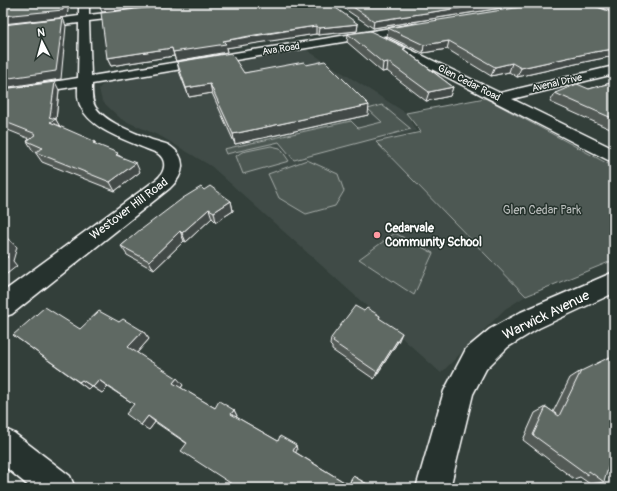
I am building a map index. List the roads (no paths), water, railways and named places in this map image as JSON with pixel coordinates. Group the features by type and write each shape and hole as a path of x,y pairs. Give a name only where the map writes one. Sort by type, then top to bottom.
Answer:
{"street":[{"name":"Westover Hill Road","path":"3,306 152,192 165,184 173,175 173,164 170,156 164,150 112,129 92,114 85,101 84,3"},
{"path":"3,29 142,12"},
{"name":"Ava Road","path":"3,94 85,81 366,31 426,25"},
{"name":"Glen Cedar Road","path":"366,31 614,156"},
{"name":"Avenal Drive","path":"500,98 614,70"},
{"name":"Warwick Avenue","path":"433,488 459,391 476,359 499,338 524,324 614,282"},
{"path":"3,444 58,488"}],"place":[{"name":"Cedarvale Community School","path":"377,235"}],"park label":[{"name":"Glen Cedar Park","path":"542,210"}]}
